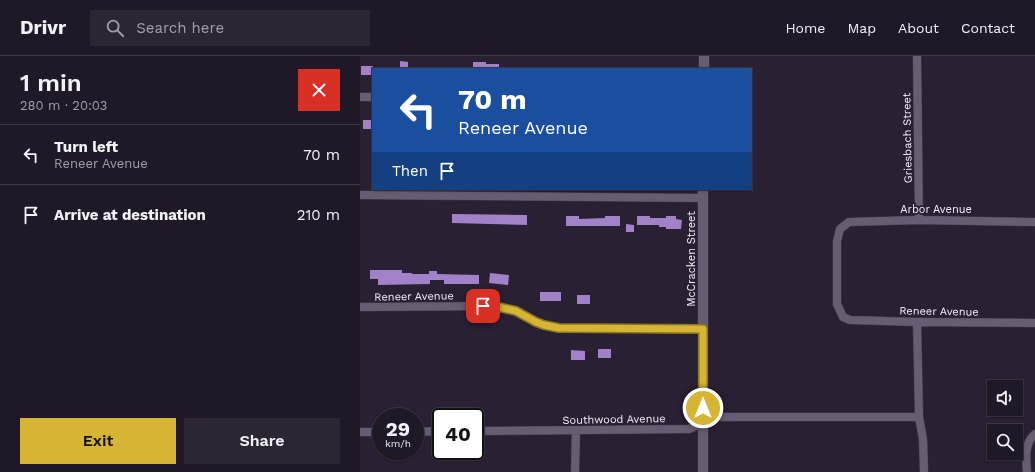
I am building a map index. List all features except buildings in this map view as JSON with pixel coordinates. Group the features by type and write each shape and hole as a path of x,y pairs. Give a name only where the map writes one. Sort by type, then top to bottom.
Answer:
{"street":[{"path":"704,56 704,68"},
{"name":"Griesbach Street","path":"917,56 919,220"},
{"path":"360,97 372,97"},
{"path":"360,195 703,194"},
{"name":"McCracken Street","path":"703,194 703,472"},
{"name":"Arbor Avenue","path":"843,317 837,304 838,241 840,229 849,222 919,220 1035,222"},
{"name":"Reneer Avenue","path":"360,307 494,306 516,311 536,322 559,328 703,329"},
{"name":"Reneer Avenue","path":"843,317 850,320 1035,323"},
{"path":"917,322 919,417 923,439 924,472"},
{"name":"Southwood Avenue","path":"484,431 688,429 717,417 919,417"},
{"path":"575,472 576,430"},
{"path":"360,432 372,432"},
{"path":"1027,472 1027,446 1032,436"}],"route":[{"path":"483,306 506,308 516,311 536,322 559,328 703,329 703,408"}]}
